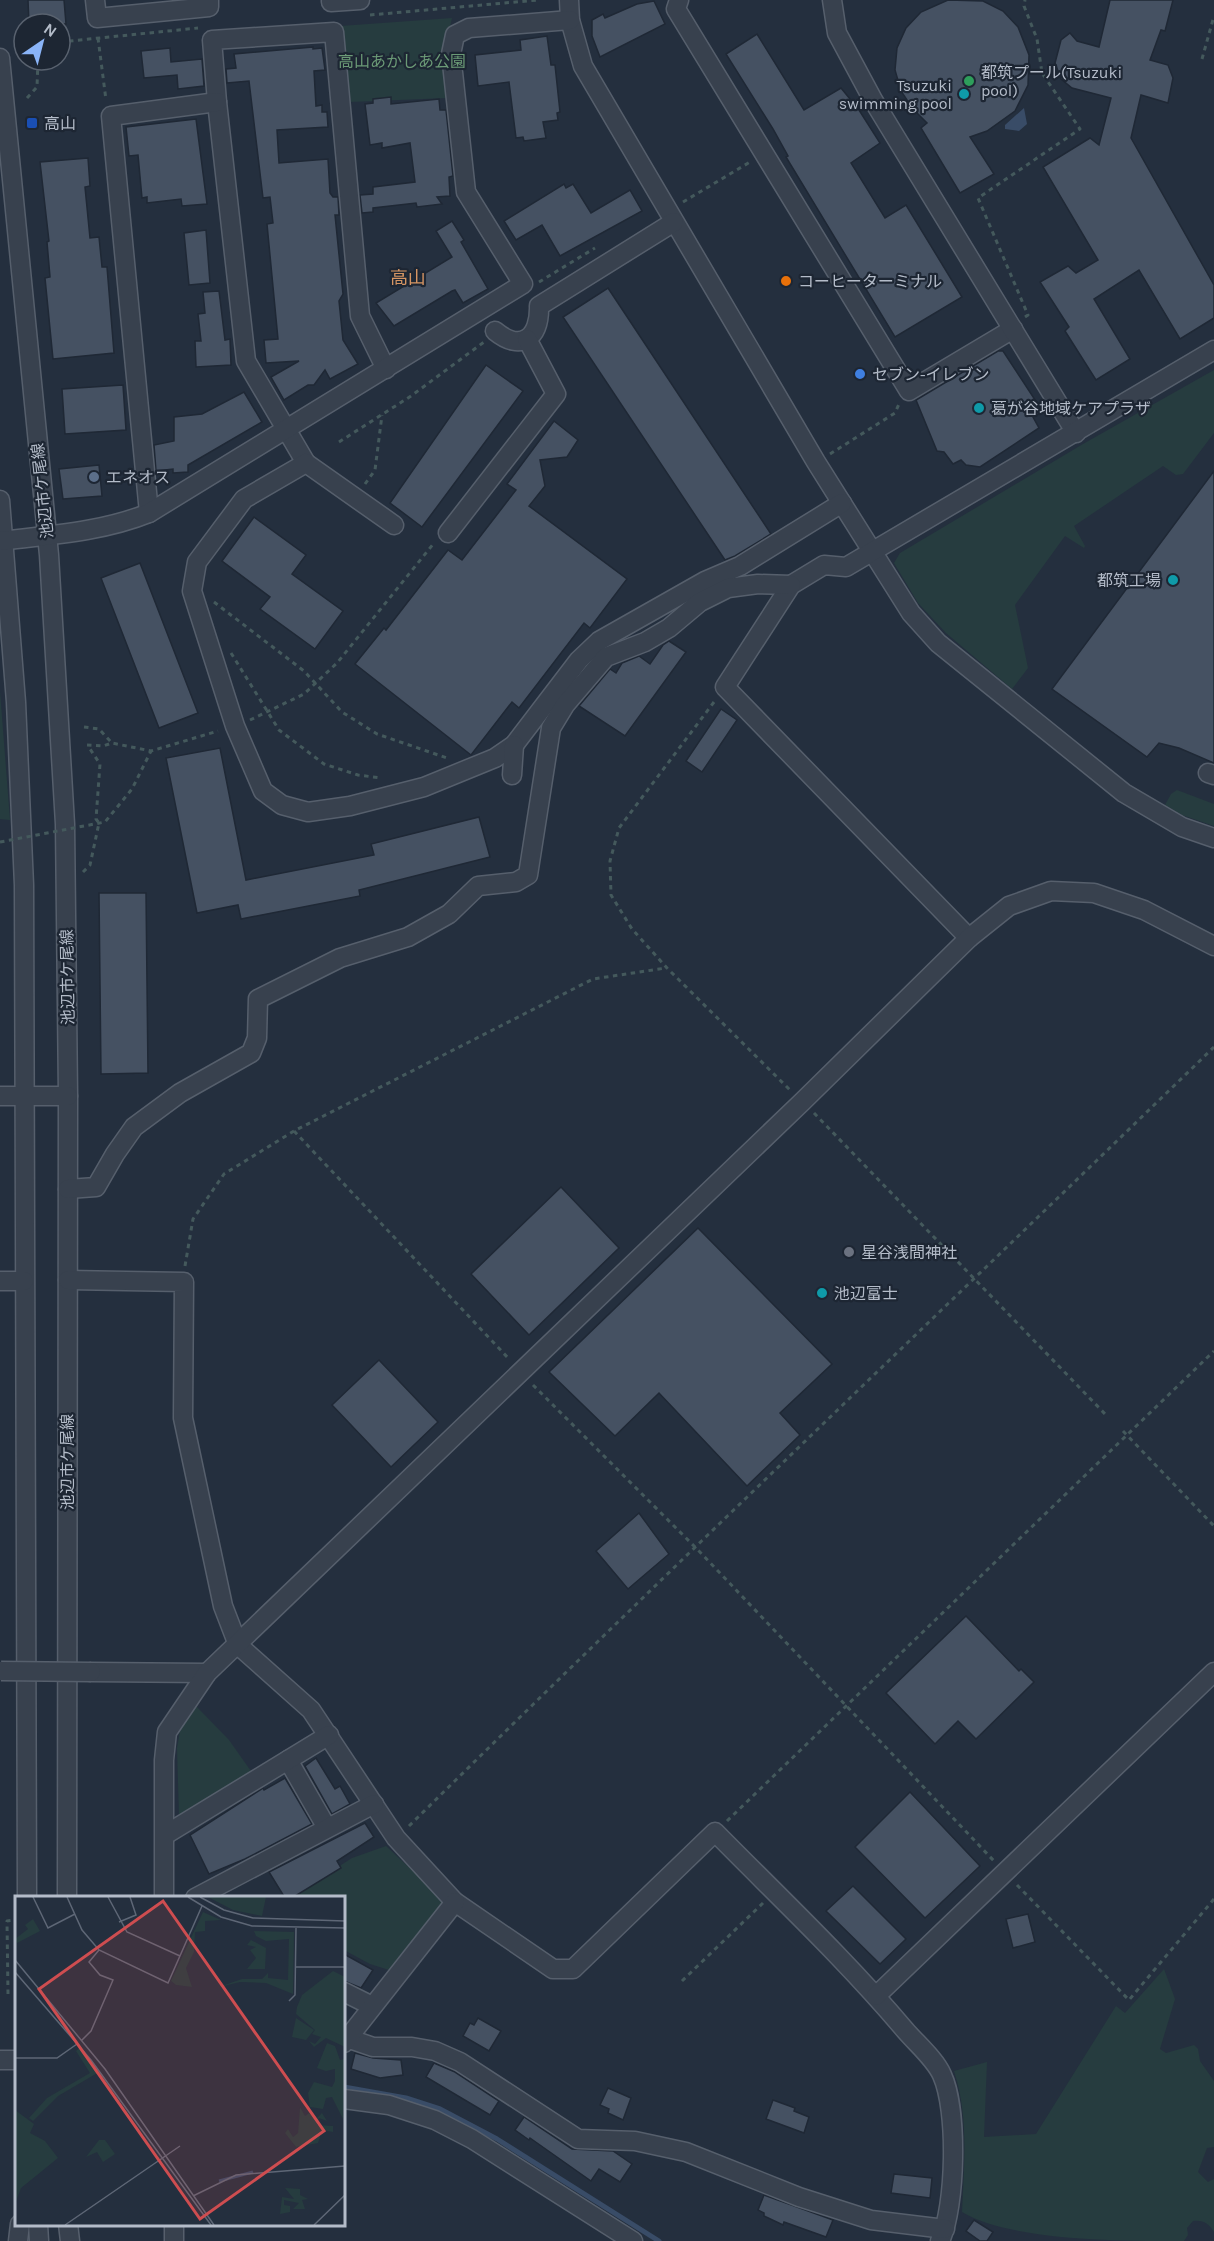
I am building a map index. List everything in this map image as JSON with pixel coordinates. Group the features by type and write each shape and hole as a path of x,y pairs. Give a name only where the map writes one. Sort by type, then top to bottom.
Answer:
{"street":[{"path":"96,9 209,7 209,0"},
{"path":"331,0 331,2 360,0"},
{"path":"568,0 570,20 583,66 816,462 910,613 938,643 1124,793 1182,827 1214,838"},
{"path":"679,0 676,9 909,391 1013,329"},
{"path":"832,0 837,33 873,100 1076,433"},
{"path":"2,541 106,527 149,513 523,284 466,192 451,54 455,35 469,28 570,20"},
{"path":"386,369 360,316 334,32 212,40 216,102 246,362 306,463 394,525"},
{"name":"池辺市ケ尾線","path":"0,58 47,535 65,824 68,1096 67,1896"},
{"path":"149,513 111,116 216,102"},
{"path":"495,331 508,341 516,343 527,339 539,321 539,306 671,217"},
{"path":"448,533 556,393 527,339"},
{"path":"969,938 725,687 791,585 824,565 846,567 873,552 1214,350"},
{"path":"306,463 244,499 197,562 192,591 235,726 263,791 282,805 308,812 350,806 424,787 495,758 514,745 579,660 599,641 705,581 740,566 842,503"},
{"path":"0,500 16,702 24,885 27,1896"},
{"path":"68,1189 96,1187 134,1127 180,1093 251,1053 257,1038 258,999 340,958 408,937 449,914 478,886 516,882 528,875 551,728 566,705 606,657 669,628 700,602 728,588 758,584 791,585"},
{"path":"512,775 514,745"},
{"path":"164,1896 164,1760 167,1732 207,1672 238,1645 802,1102 969,938 1009,906 1051,891 1094,892 1144,910 1214,946"},
{"path":"0,1096 68,1096"},
{"path":"0,1281 24,1281"},
{"path":"68,1281 184,1282 183,1418 224,1606 238,1645 311,1710 396,1838 456,1902 553,1970 573,1969 715,1832 876,1996 942,2074 952,2108 951,2196 942,2235 871,2220 799,2197 686,2152 635,2141 578,2139 460,2062 435,2050 412,2047 373,2047 345,2039 456,1902"},
{"path":"1,1671 207,1672"},
{"path":"876,1996 1006,1874 1214,1672"},
{"path":"165,1835 329,1735"},
{"path":"288,1760 327,1828"},
{"path":"199,1896 374,1804"},
{"path":"345,1992 372,2006"},
{"path":"345,2099 389,2105 435,2120 472,2139 633,2241"},
{"path":"18,2241 20,2226"},
{"path":"38,2226 39,2241"},
{"path":"68,2226 70,2241"}],"path":[{"path":"1013,329 1028,315 978,198 1080,129 1042,73 1037,39 1024,6 1025,0"},
{"path":"96,9 107,107 111,116"},
{"path":"1202,58 1214,16"},
{"path":"72,41 94,39"},
{"path":"27,98 37,87 38,72"},
{"path":"671,217 765,154"},
{"path":"339,442 382,415 479,347 495,331"},
{"path":"816,462 896,413 901,400 909,391"},
{"path":"356,498 375,470 382,415"},
{"path":"82,873 90,865 99,824 96,819 100,764 87,745 103,746 112,743 151,751 235,726 268,713 304,694 338,663 438,538 448,533"},
{"path":"214,608 212,601 304,671 342,712 377,734 446,758 465,770"},
{"path":"227,646 279,730 324,764 358,775 388,779"},
{"path":"725,687 619,828 610,861 611,895 632,929 667,968 976,1278 1107,1416"},
{"path":"84,727 99,729 112,743"},
{"path":"0,842 105,822 132,789 151,751"},
{"path":"184,1282 193,1219 224,1174 294,1131 593,979 667,968"},
{"path":"396,1838 694,1546 976,1278 1214,1047"},
{"path":"294,1131 521,1372 694,1546 1129,2000 1214,1899"},
{"path":"715,1832 1214,1351"},
{"path":"1123,1431 1214,1526"},
{"path":"682,1981 774,1892"},
{"path":"8,1992 8,1921 15,1920"}],"green space":[{"name":"高山あかしあ公園","path":"452,18 442,61 448,98 350,102 340,26"},
{"path":"1214,370 1214,433 1183,474 1176,475 1163,466 1074,526 1084,548 1065,536 1015,605 1028,668 1012,689 946,633 918,603 894,563 900,553 1083,444"},
{"path":"0,691 10,820 0,819"},
{"path":"1177,790 1214,804 1214,826 1182,815 1165,805 1171,794"},
{"path":"196,1706 229,1740 253,1774 179,1816 177,1748 180,1731"},
{"path":"386,1846 442,1898 442,1907 389,1970 370,1964 345,1951 345,1896 293,1896 352,1858"},
{"path":"1164,1969 1175,1999 1160,2049 1166,2053 1194,2045 1198,2049 1200,2061 1214,2081 1214,2147 1207,2148 1198,2172 1208,2182 1214,2179 1214,2232 1205,2223 1193,2221 1187,2228 1188,2235 1184,2241 1130,2241 1068,2237 1008,2229 983,2222 962,2212 964,2123 954,2071 987,2062 984,2137 1036,2134 1116,2006 1125,2013"}],"water":[{"path":"1024,108 1027,124 1019,131 1005,129 1005,125"}],"building":[{"path":"28,0 64,0 65,12 28,12"},
{"name":"Tsuzuki swimming pool","path":"948,0 983,1 1003,11 1018,27 1029,55 1028,85 1015,111 987,131 970,137 994,174 960,193 921,128 927,123 913,109 901,91 895,70 897,48 906,28 921,12"},
{"path":"1110,0 1173,0 1165,31 1161,30 1150,60 1168,65 1173,78 1168,103 1141,95 1131,138 1214,285 1214,318 1180,339 1139,270 1094,299 1130,359 1096,380 1065,331 1069,327 1040,282 1068,266 1076,273 1098,260 1043,167 1090,138 1099,145 1111,98 1072,88 1061,79 1055,63 1061,40 1070,33 1077,41 1099,47"},
{"path":"654,1 665,24 600,57 592,36 592,20 603,14 605,18 637,4"},
{"path":"757,34 804,110 841,88 859,110 880,143 851,163 885,218 906,205 962,297 895,337 786,157 788,156 773,129 726,54"},
{"path":"547,36 551,65 555,65 560,112 557,113 558,120 543,122 546,138 524,141 523,137 516,138 509,82 478,86 475,55 521,50 520,40"},
{"path":"313,47 313,49 322,48 325,70 314,71 316,106 322,105 322,112 327,112 328,127 277,130 279,163 328,159 330,193 333,197 338,197 339,215 335,215 343,294 339,301 343,340 358,364 330,379 325,370 314,385 308,385 284,400 271,377 299,361 266,363 264,340 278,339 267,224 273,223 270,197 263,198 249,81 227,83 226,69 236,68 234,54"},
{"path":"170,48 171,62 202,59 204,86 178,89 177,75 144,78 141,51"},
{"path":"391,97 391,104 439,99 440,110 446,110 453,176 449,177 450,196 437,197 442,204 417,207 416,203 373,208 373,212 362,213 360,195 373,194 373,187 415,182 410,143 382,148 382,143 370,145 365,104 373,103 373,99"},
{"path":"196,119 207,204 182,206 181,199 147,203 147,197 142,198 138,155 129,156 126,127"},
{"path":"88,158 90,186 85,187 90,238 99,237 102,267 107,267 114,353 53,359 45,278 50,277 47,242 49,241 40,162"},
{"path":"564,184 566,188 573,184 591,213 630,190 642,211 560,256 542,225 516,240 504,221"},
{"path":"452,221 464,240 461,242 488,289 463,303 455,290 452,291 394,326 376,303 452,257 436,231"},
{"path":"206,230 210,283 189,285 184,233"},
{"path":"608,288 771,534 735,556 725,560 563,317"},
{"path":"219,291 225,340 230,339 231,365 196,367 195,341 201,341 198,314 205,313 203,292"},
{"name":"葛が谷地域ケアプラザ","path":"998,351 1003,351 1043,412 1033,417 1039,428 980,467 966,465 961,460 953,464 944,452 937,451 916,400"},
{"path":"486,365 523,391 422,527 390,503"},
{"path":"123,385 126,430 65,434 62,389"},
{"path":"244,392 262,422 188,465 188,472 173,473 173,469 156,471 154,445 174,441 174,417 202,414"},
{"path":"554,421 578,440 567,457 540,460 545,486 529,506 627,579 590,628 584,623 519,708 512,702 471,755 355,664 384,628 386,630 448,550 462,560 516,490 507,484"},
{"path":"99,465 102,496 63,499 59,469"},
{"name":"都筑工場","path":"1214,471 1214,763 1179,748 1159,743 1147,757 1052,689"},
{"path":"254,517 306,555 292,574 343,611 315,649 260,609 270,597 222,561"},
{"path":"140,563 198,713 159,728 101,578"},
{"path":"669,641 686,652 625,736 579,706 610,669 616,673 622,663 639,656 650,664 663,645"},
{"path":"721,709 737,720 702,772 686,761"},
{"path":"220,748 246,880 374,855 371,844 479,817 490,857 359,890 360,896 241,919 238,905 197,913 166,758"},
{"path":"99,893 146,893 148,1073 101,1074"},
{"path":"561,1187 619,1248 529,1335 471,1274"},
{"path":"698,1228 832,1364 780,1413 800,1435 747,1486 659,1393 615,1436 549,1372"},
{"path":"379,1360 438,1422 391,1467 332,1405"},
{"path":"639,1513 669,1554 628,1589 596,1551"},
{"path":"966,1616 1019,1671 1021,1669 1034,1682 976,1739 958,1721 935,1744 886,1693"},
{"path":"316,1758 335,1789 340,1786 350,1804 332,1814 305,1766"},
{"path":"285,1778 312,1824 245,1859 209,1874 190,1835 263,1788 264,1790"},
{"path":"910,1792 980,1866 925,1918 855,1847"},
{"path":"365,1823 374,1837 337,1861 341,1868 295,1896 284,1896 269,1872"},
{"path":"853,1886 906,1939 880,1964 826,1911"},
{"path":"1028,1914 1035,1942 1013,1948 1006,1919"},
{"path":"345,1955 373,1970 361,1988 345,1981"},
{"path":"478,2018 501,2031 489,2051 463,2036 470,2023 474,2025"},
{"path":"355,2053 373,2058 401,2060 403,2075 380,2078 351,2069"},
{"path":"434,2063 455,2072 499,2101 490,2115 426,2077"},
{"path":"608,2088 631,2098 623,2120 608,2113 609,2109 600,2105"},
{"path":"773,2100 795,2108 794,2111 809,2117 804,2133 766,2119"},
{"path":"524,2117 572,2149 613,2151 632,2164 620,2182 599,2169 591,2181 515,2130"},
{"path":"894,2174 932,2178 930,2198 891,2193"},
{"path":"764,2195 833,2220 826,2237 784,2222 783,2225 764,2216 764,2213 758,2210"},
{"path":"974,2220 993,2232 987,2241 980,2241 966,2231"}],"waterway":[{"path":"345,2087 406,2098 440,2109 497,2139 659,2241"}],"place":[{"name":"都筑プール(Tsuzuki pool)","path":"969,81"},
{"name":"Tsuzuki swimming pool","path":"964,94"},
{"name":"高山","path":"32,123"},
{"name":"コーヒーターミナル","path":"786,281"},
{"name":"セブン-イレブン","path":"860,374"},
{"name":"葛が谷地域ケアプラザ","path":"979,408"},
{"name":"エネオス","path":"94,477"},
{"name":"都筑工場","path":"1173,580"},
{"name":"星谷浅間神社","path":"849,1252"},
{"name":"池辺富士","path":"822,1293"}],"district":[{"name":"高山","path":"408,278"}]}
